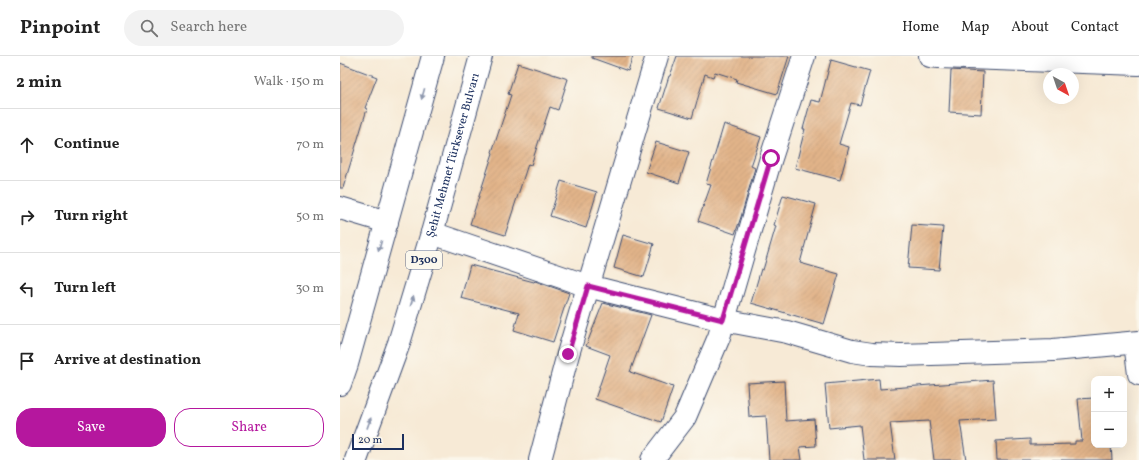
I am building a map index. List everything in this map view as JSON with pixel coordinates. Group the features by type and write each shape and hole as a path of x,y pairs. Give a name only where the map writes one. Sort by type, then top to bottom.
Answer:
{"main road":[{"path":"340,384 347,364 433,56"},
{"name":"Şehit Mehmet Türksever Bulvarı","path":"356,460 399,343 432,233 481,56"},
{"path":"540,460 568,354 656,56"},
{"path":"652,460 685,416 719,336 771,158 804,56"},
{"path":"930,56 1139,64"},
{"path":"340,208 387,222"},
{"path":"432,233 588,286 723,320 787,332 852,351 872,354 901,355 1054,350 1137,343 1139,374"}],"building":[{"path":"592,56 633,56 628,71 592,58"},
{"path":"677,56 789,56 777,94 736,82 737,79 715,72 713,77 705,74 692,118 659,108"},
{"path":"831,60 870,71 860,105 851,103 839,144 849,147 840,180 795,168 811,100 820,102"},
{"path":"340,63 377,77 365,108 367,109 343,188 340,188"},
{"path":"518,63 568,79 558,110 550,107 531,165 528,164 505,235 470,224 511,95 508,94"},
{"path":"951,70 983,72 981,114 949,112"},
{"path":"724,124 761,137 751,166 755,168 735,234 698,221 711,185 706,184"},
{"path":"656,142 689,152 679,183 646,172"},
{"path":"561,181 597,192 586,228 550,216"},
{"path":"783,195 816,204 800,263 839,274 824,324 751,303 761,269 763,270 776,226 774,225"},
{"path":"912,225 943,227 939,270 908,268"},
{"path":"623,235 654,244 644,277 614,268"},
{"path":"470,265 534,282 535,281 569,293 553,342 514,330 519,313 461,298"},
{"path":"603,303 651,315 630,372 673,387 661,422 595,399 610,355 586,346"},
{"path":"879,379 880,389 993,380 996,419 960,421 966,460 934,460 929,421 890,423 895,460 864,460 860,425 829,428 825,384"},
{"path":"784,381 786,421 814,419 816,446 800,447 802,460 769,460 766,416 749,417 747,383"},
{"path":"1091,398 1091,448 1111,448 1112,460 997,460 996,441 1030,439 1030,445 1075,444 1075,441 1082,441 1078,399"}],"route":[{"path":"568,354 588,286 723,320 771,158"}]}
